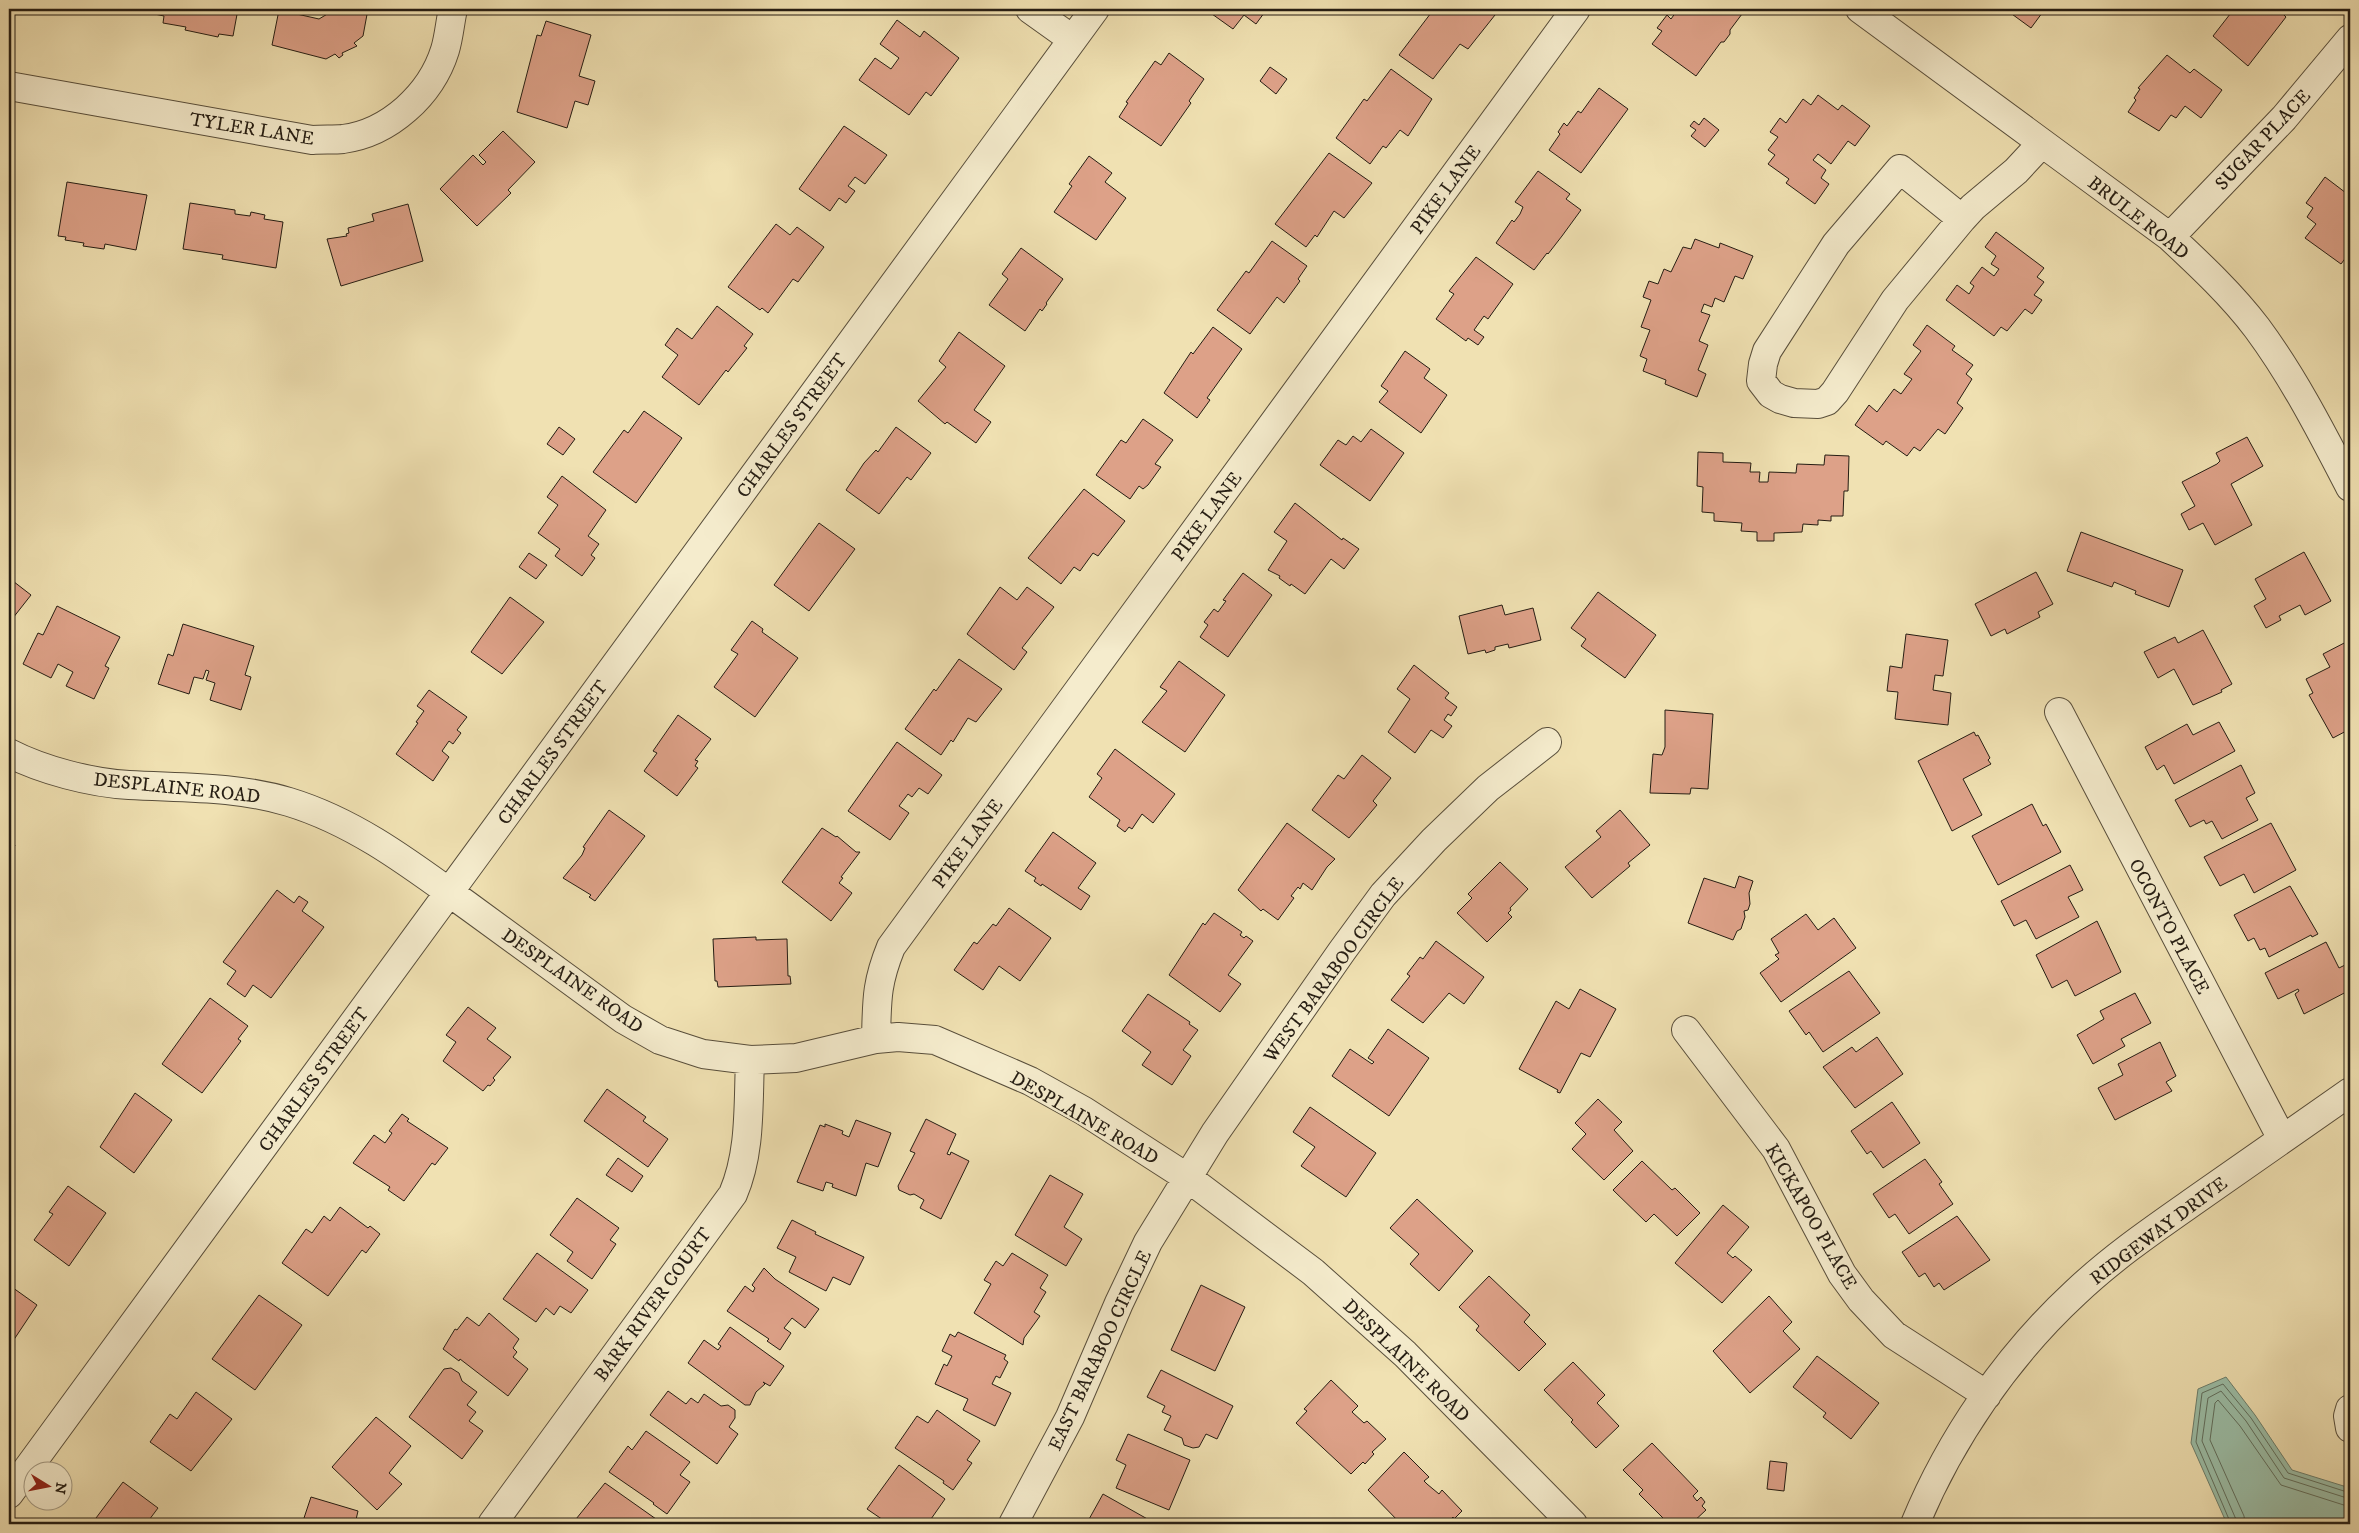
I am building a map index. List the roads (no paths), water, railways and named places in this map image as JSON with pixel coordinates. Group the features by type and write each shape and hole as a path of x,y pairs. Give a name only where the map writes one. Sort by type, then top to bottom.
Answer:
{"street":[{"name":"TYLER LANE","path":"9,86 312,140 343,139 369,132 392,120 416,100 432,79 445,51 453,9"},
{"path":"1030,9 1072,39"},
{"name":"CHARLES STREET","path":"9,1494 1095,9"},
{"name":"PIKE LANE","path":"876,1039 877,994 880,974 891,948 1576,9"},
{"name":"BRULE ROAD","path":"1876,13 2042,143 2170,237 2215,279 2256,328 2293,380 2350,487"},
{"name":"SUGAR PLACE","path":"2170,237 2284,118 2350,39"},
{"path":"1962,219 1900,169 1836,244 1767,351 1761,374 1761,381 1765,389 1771,394 1794,403 1818,404 1826,401 1835,392 1895,300 1962,219 1973,207 2016,171 2042,143"},
{"name":"OCONTO PLACE","path":"2059,712 2282,1139"},
{"name":"WEST BARABOO CIRCLE","path":"1188,1178 1237,1101 1383,896 1434,840 1481,795 1547,742"},
{"name":"DESPLAINE ROAD","path":"9,753 70,775 117,783 245,791 289,802 328,816 377,841 623,1020 660,1040 703,1054 750,1060 796,1058 876,1039 935,1040 1030,1081 1084,1112 1188,1178 1313,1272 1405,1354 1573,1524"},
{"name":"KICKAPOO PLACE","path":"1686,1030 1776,1149 1842,1274 1861,1300 1894,1335 1987,1395"},
{"name":"BARK RIVER COURT","path":"492,1524 733,1194 741,1175 746,1152 750,1060"},
{"name":"RIDGEWAY DRIVE","path":"1915,1524 1948,1457 1987,1395 2024,1347 2074,1293 2130,1246 2350,1092"},
{"name":"EAST BARABOO CIRCLE","path":"1013,1524 1070,1417 1119,1303 1148,1242 1188,1178"},
{"path":"2350,1409 2348,1416 2350,1428"}],"water":[{"path":"2226,1377 2255,1415 2292,1470 2350,1488 2350,1524 2227,1524 2191,1443 2198,1389"}]}
